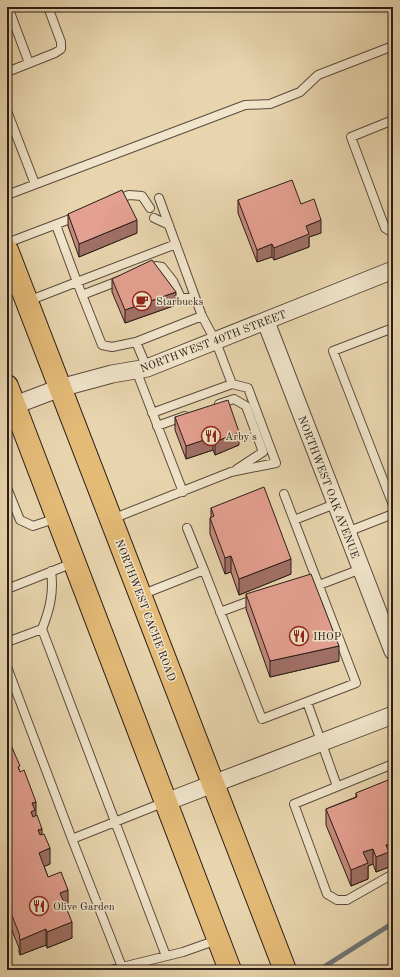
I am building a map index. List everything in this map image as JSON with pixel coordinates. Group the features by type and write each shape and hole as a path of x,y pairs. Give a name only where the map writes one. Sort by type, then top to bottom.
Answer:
{"main road":[{"name":"NORTHWEST CACHE ROAD","path":"7,250 285,970"},
{"path":"9,400 57,518 229,967"}],"street":[{"name":"NORTHWEST 40TH STREET","path":"9,400 112,374 141,369 216,342 393,270"},
{"name":"NORTHWEST OAK AVENUE","path":"266,322 393,651"},
{"path":"166,802 393,715"}],"lane":[{"path":"8,7 29,63"},
{"path":"7,72 55,53 61,49 61,42 48,7"},
{"path":"7,195 245,105 270,104 300,92 318,75 393,46"},
{"path":"7,111 35,184"},
{"path":"392,232 385,228 352,137 393,120"},
{"path":"107,204 129,195 142,196 150,208"},
{"path":"159,198 202,316 216,342 232,384"},
{"path":"7,243 85,213"},
{"path":"154,218 169,226"},
{"path":"56,225 102,345 112,346 136,342 202,316"},
{"path":"27,302 176,244"},
{"path":"138,273 156,266 162,267 173,281 181,298 195,298"},
{"path":"82,295 124,279"},
{"path":"393,328 333,351 393,505"},
{"path":"136,342 152,413 183,492"},
{"path":"152,413 232,384 248,388 276,463 231,472"},
{"path":"112,519 231,472 263,452 246,406 234,399 213,406"},
{"path":"157,426 192,414"},
{"path":"7,488 10,506 20,520 33,526 57,518"},
{"path":"187,528 262,719 356,683 319,585 312,578 294,520 284,494"},
{"path":"294,520 335,504"},
{"path":"347,532 393,514"},
{"path":"7,589 74,562"},
{"path":"319,585 361,569"},
{"path":"141,595 204,570"},
{"path":"51,571 53,584 50,607 42,629 166,956"},
{"path":"220,612 264,596"},
{"path":"7,642 42,629"},
{"path":"7,667 122,967"},
{"path":"307,702 337,786"},
{"path":"393,764 294,804 327,894 338,900 347,900 393,874"},
{"path":"72,839 166,802"},
{"path":"110,970 166,956 218,940"}],"building":[{"path":"292,180 301,204 314,199 321,220 306,226 309,234 274,248 272,244 257,250 238,200"},
{"path":"122,190 137,220 79,244 68,214"},
{"path":"152,260 176,292 125,310 112,279"},
{"path":"228,400 239,432 215,442 213,437 186,446 175,417"},
{"path":"264,487 291,559 239,579 231,556 225,558 210,518 214,516 211,508"},
{"path":"311,574 339,646 270,661 246,594"},
{"path":"7,736 20,766 18,767 20,772 24,770 36,802 32,803 35,810 31,812 33,817 37,815 42,829 38,830 40,835 44,834 50,848 39,853 48,877 61,872 68,890 60,893 72,922 47,932 46,929 20,940 20,936 7,903"},
{"path":"393,778 393,843 386,845 389,852 376,857 373,849 363,852 368,863 351,870 326,809 357,797 356,793"}],"waterway":[{"path":"319,970 393,923"}],"place":[{"name":"Starbucks","path":"142,301"},
{"name":"Arby's","path":"211,436"},
{"name":"IHOP","path":"299,636"},
{"name":"Olive Garden","path":"39,906"}]}
